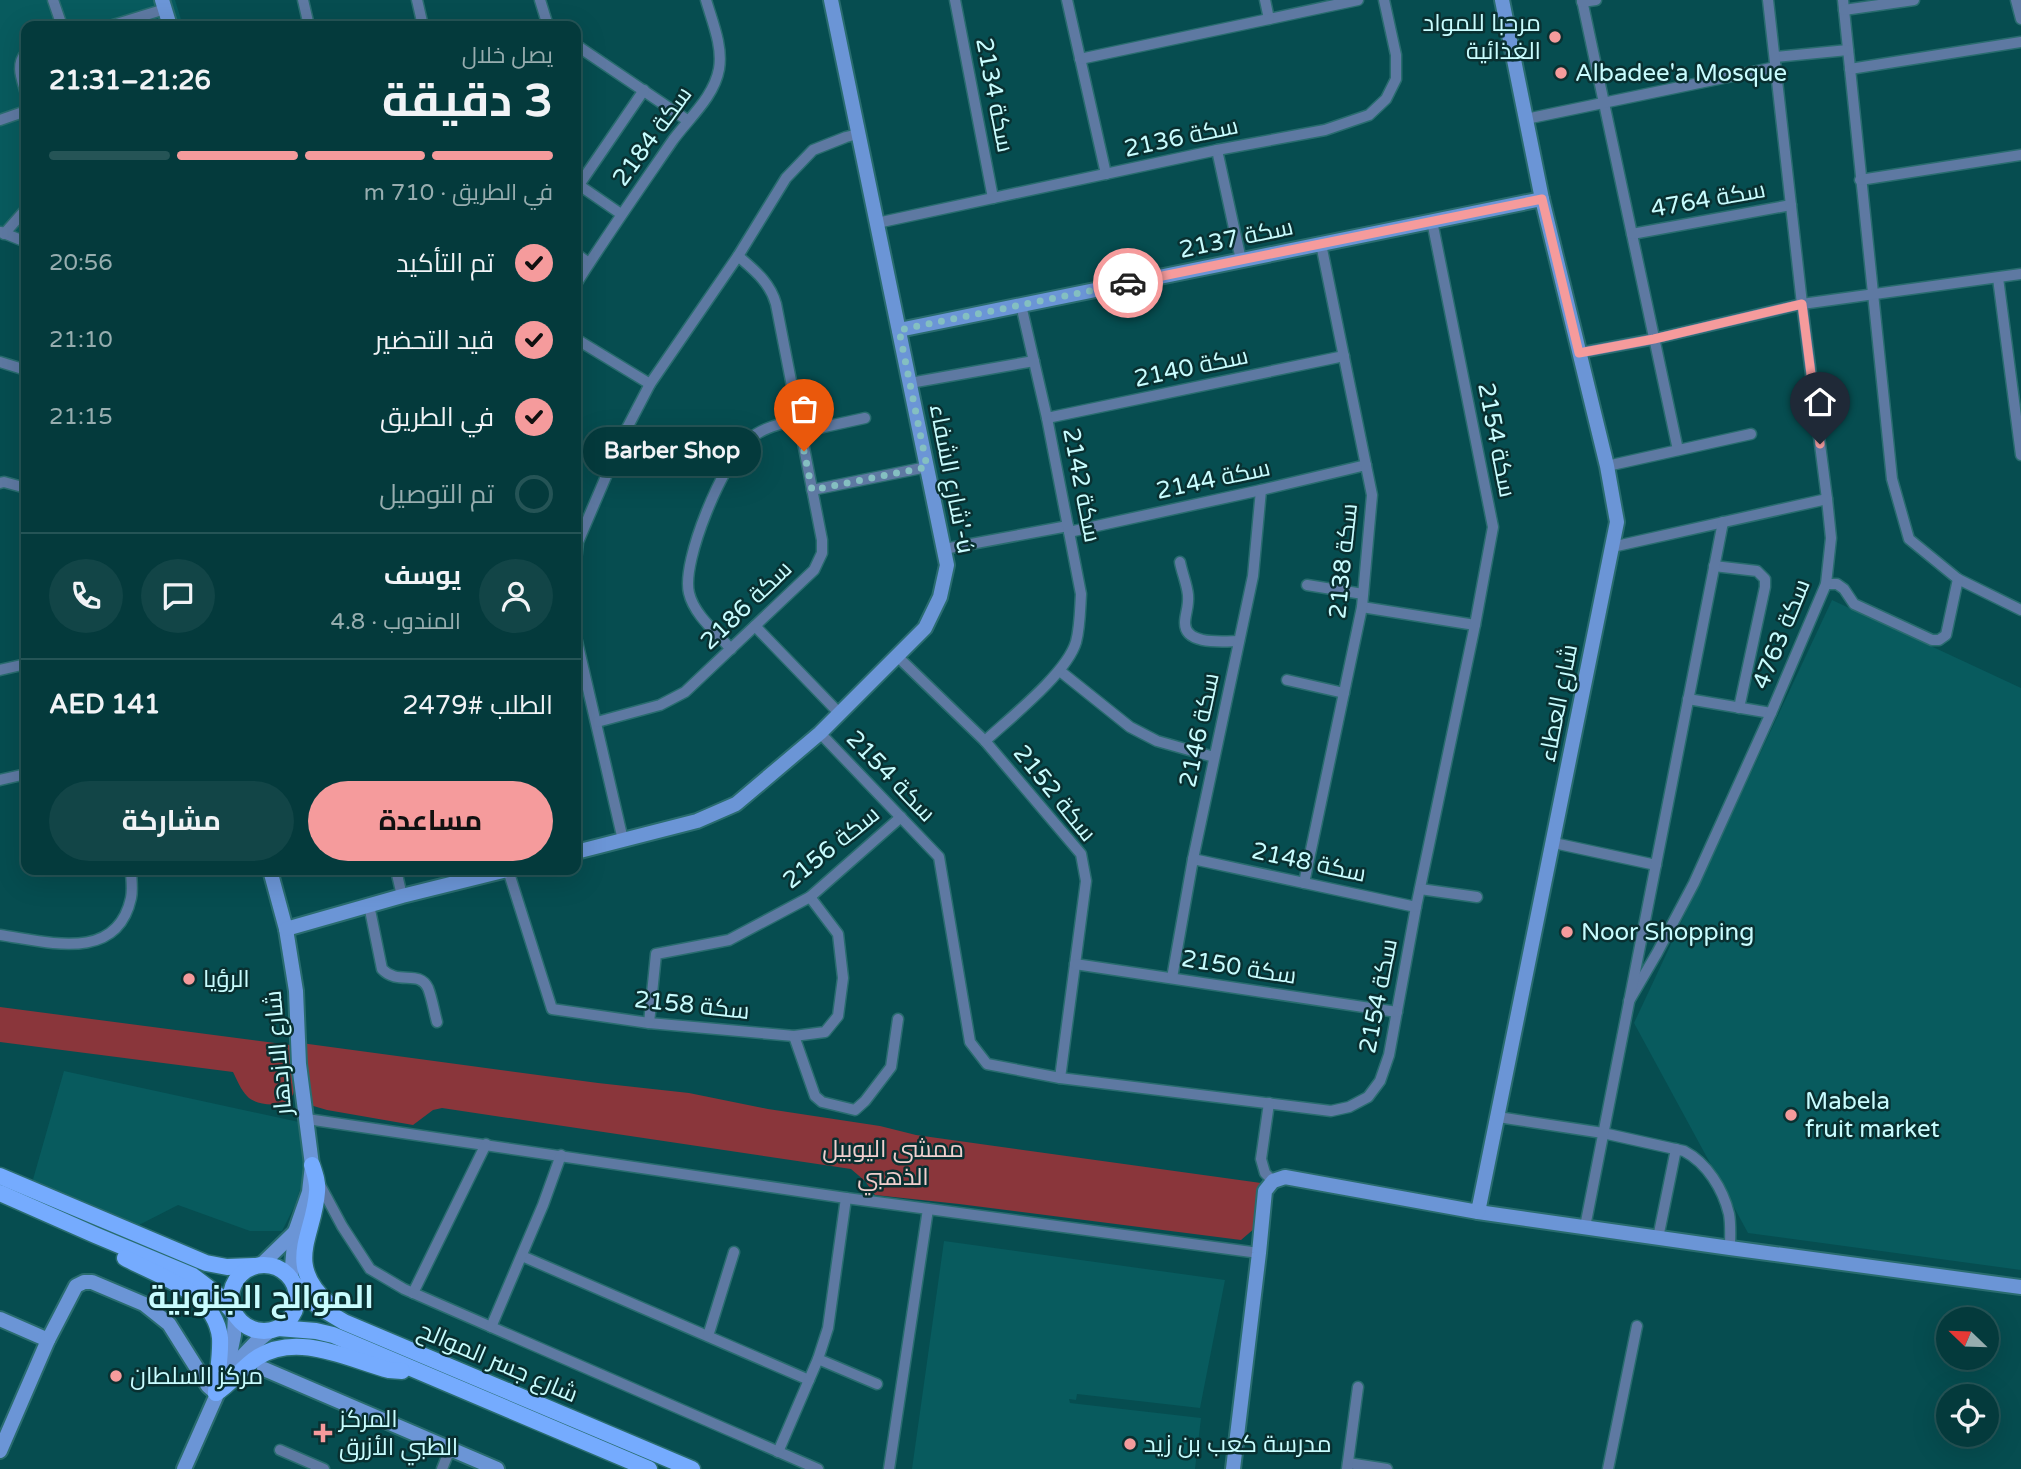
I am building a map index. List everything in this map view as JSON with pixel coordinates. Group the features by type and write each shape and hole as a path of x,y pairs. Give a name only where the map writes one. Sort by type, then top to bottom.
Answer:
{"main road":[{"path":"314,1172 317,1192 304,1252 310,1281 318,1294 336,1309 422,1355"},
{"path":"0,1176 206,1263 227,1268 273,1265 283,1270 293,1282 297,1295 293,1315 274,1329 260,1331 250,1328 242,1323 218,1295 193,1276 0,1193"},
{"path":"95,1235 125,1258 195,1295 205,1304 213,1315 220,1342 216,1393"},
{"path":"234,1313 231,1303 233,1284 246,1270 258,1265"},
{"name":"شارع جسر الموالح","path":"293,1282 319,1307 344,1322 692,1469"},
{"name":"شارع جسر الموالح","path":"274,1329 300,1329 333,1335 649,1469"},
{"path":"216,1393 232,1382 254,1360 264,1354 286,1348 313,1348 389,1370 415,1370"}],"street":[{"path":"53,0 60,21"},
{"path":"303,0 308,21"},
{"path":"417,0 422,21"},
{"path":"540,0 546,21"},
{"name":"سكة 2184","path":"581,276 687,120 709,94 719,68 719,48 706,0"},
{"name":"شارع الشفاء'-ú","path":"581,851 697,821 736,804 820,733 898,657 925,628 940,597 947,565 831,0"},
{"name":"سكة 2134","path":"955,0 993,198"},
{"path":"1067,0 1106,174"},
{"path":"1265,0 1269,19"},
{"path":"1080,59 1358,0"},
{"name":"سكة 2136","path":"877,223 1217,150 1325,130 1369,115 1386,99 1396,79 1396,55 1384,0"},
{"name":"شارع العطاء","path":"1478,1212 1617,522 1607,466 1542,199 1502,0"},
{"path":"1596,0 1582,1 1678,450"},
{"name":"سكة 4763","path":"1629,1001 1693,883 1771,713 1826,584 1830,538 1827,499 1768,0"},
{"path":"1914,0 1844,5 1892,479 1909,539 1958,579 2021,610"},
{"path":"2015,0 2021,19"},
{"path":"123,21 163,5"},
{"path":"1850,69 2021,42"},
{"path":"581,48 687,120"},
{"path":"1525,119 1775,62 1848,50"},
{"path":"581,178 644,90"},
{"path":"0,120 21,113"},
{"path":"581,535 625,432 650,384 738,256 786,178 813,150 846,136 858,134"},
{"path":"1217,150 1241,261"},
{"path":"1860,180 2021,155"},
{"path":"581,187 621,214"},
{"name":"سكة 2137","path":"899,330 1542,199"},
{"name":"سكة 4764","path":"1632,234 1791,205"},
{"path":"21,214 2,233 21,240"},
{"name":"سكة 2154","path":"820,733 939,857 970,1042 987,1064 1060,1078 1331,1111 1349,1107 1368,1097 1380,1082 1389,1055 1416,907 1493,527 1432,221"},
{"name":"سكة 2138","path":"1304,883 1362,607 1372,495 1321,244"},
{"name":"سكة 2186","path":"597,722 660,705 678,697 814,570 820,559 822,540 774,298 765,281 738,256"},
{"path":"581,257 589,263"},
{"path":"1579,353 1654,339 1802,304 2021,274"},
{"path":"1998,278 2021,455"},
{"name":"سكة 2142","path":"985,741 1060,671 1076,644 1081,594 1048,418 1021,305"},
{"path":"581,342 650,384"},
{"name":"سكة 2140","path":"1048,418 1344,356"},
{"path":"910,383 1034,361"},
{"path":"0,362 21,368"},
{"path":"801,432 864,418"},
{"path":"731,649 695,608 689,593 688,580 697,537 720,482 739,448 763,429 798,419"},
{"path":"1607,466 1751,434"},
{"name":"سكة 2144","path":"944,549 1068,529 1261,491 1366,465"},
{"path":"812,490 927,467"},
{"path":"0,483 21,487"},
{"name":"سكة 2146","path":"1172,978 1193,859 1253,576 1261,491"},
{"path":"1612,547 1827,499"},
{"path":"1585,1227 1723,522"},
{"path":"1180,562 1188,592 1189,611 1185,625 1189,634 1211,642 1239,641"},
{"path":"1714,566 1757,571 1765,579 1739,708"},
{"path":"1826,584 1841,586 1854,604 1932,640 1940,640 1945,635 1958,579"},
{"path":"1307,585 1363,594"},
{"path":"1362,607 1475,625"},
{"path":"755,626 840,714"},
{"path":"581,657 623,840"},
{"name":"سكة 2152","path":"898,657 985,741 1081,854 1086,881 1060,1078"},
{"path":"0,670 21,665"},
{"path":"1060,671 1130,727 1157,741 1214,757"},
{"path":"1287,680 1344,693"},
{"path":"1688,699 1771,713"},
{"path":"0,780 21,776"},
{"name":"سكة 2156","path":"649,1023 656,954 729,940 810,897 901,817"},
{"path":"1554,843 1656,865"},
{"name":"سكة 2148","path":"1193,859 1416,907"},
{"path":"0,934 65,945 97,941 119,927 131,897 131,875"},
{"name":"شارع الازدهار","path":"271,875 286,929 296,992 299,1064 314,1172 295,1232 293,1282"},
{"path":"397,875 402,896"},
{"path":"286,929 488,875"},
{"name":"سكة 2158","path":"510,875 552,1009 649,1023 794,1036 825,1032 838,1016 844,978 838,934 810,897"},
{"path":"1420,889 1476,897"},
{"path":"369,905 382,969 389,976 409,977 420,980 427,986 437,1022"},
{"name":"سكة 2150","path":"1075,964 1397,1012"},
{"path":"794,1036 815,1096 822,1102 855,1110 891,1067 898,1019"},
{"path":"1269,1103 1261,1159 1265,1173 1273,1181"},
{"path":"1498,1117 1603,1133 1676,1149 1694,1156 1720,1191 1729,1215 1730,1248"},
{"path":"307,1119 846,1198 1259,1253"},
{"path":"413,1293 486,1144"},
{"path":"1658,1238 1676,1149"},
{"path":"491,1328 561,1155"},
{"path":"314,1172 342,1226 370,1269 413,1293 491,1328 818,1469"},
{"path":"1233,1469 1265,1191 1273,1181 1285,1177 1478,1212 2021,1287"},
{"path":"778,1452 818,1359 831,1318 846,1198"},
{"path":"889,1469 928,1209"},
{"name":"شارع الازدهار","path":"258,1265 295,1232"},
{"path":"708,1336 734,1252"},
{"path":"522,1256 808,1380"},
{"path":"0,1451 48,1340 76,1286 84,1282 92,1282 144,1304 169,1324 188,1357 216,1393"},
{"path":"226,1374 234,1313"},
{"path":"0,1319 48,1340"},
{"path":"1608,1469 1637,1326"},
{"path":"184,1469 226,1374 254,1343 274,1329"},
{"path":"818,1359 877,1384"},
{"path":"264,1369 497,1469"},
{"path":"1358,1387 1347,1466 1387,1469"},
{"path":"442,1469 450,1449"},
{"path":"280,1450 324,1469"}],"shaded area":[{"path":"0,0 175,0 181,21 21,21 21,244 0,234"},
{"path":"1832,600 2021,688 2021,1270 1748,1233 1634,1023"},
{"path":"64,1071 299,1122 303,1180 295,1205 282,1231 250,1231 178,1205 135,1227 32,1183"},
{"path":"944,1241 1225,1280 1200,1408 1077,1394 1076,1400 1069,1399 1070,1403 1201,1418 1195,1469 912,1469"}],"green space":[{"path":"0,1007 290,1045 294,1091 287,1101 265,1104 247,1096 233,1072 0,1042"},
{"name":"ممشى اليوبيل الذهبي","path":"301,1043 689,1093 768,1109 880,1126 916,1135 1261,1183 1255,1228 1241,1240 875,1195 865,1181 851,1169 442,1108 433,1110 413,1125 327,1110 310,1105"}],"way so far":[{"path":"804,451 812,490 927,467 899,330 1128,283"}],"place":[{"name":"مرحبا للمواد الغذائية","path":"1555,37"},
{"name":"Albadee'a Mosque","path":"1561,73"},
{"name":"Barber Shop","path":"804,451"},
{"name":"Noor Shopping","path":"1567,932"},
{"name":"الرؤيا","path":"189,979"},
{"name":"Mabela fruit market","path":"1791,1115"},
{"name":"مركز السلطان","path":"116,1376"},
{"name":"المركز الطبي الأزرق","path":"323,1433"},
{"name":"مدرسة كعب بن زيد","path":"1130,1444"}],"district":[{"name":"الموالح الجنوبية","path":"261,1297"}],"route":[{"path":"1128,283 1542,199 1579,353 1654,339 1802,304 1820,444"}]}
